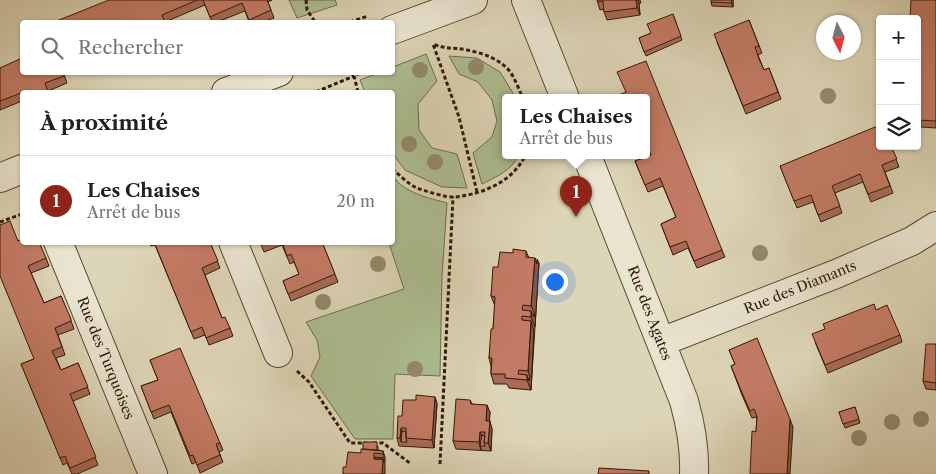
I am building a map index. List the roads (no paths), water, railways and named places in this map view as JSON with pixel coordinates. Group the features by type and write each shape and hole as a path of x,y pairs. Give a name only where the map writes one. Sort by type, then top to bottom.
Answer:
{"street":[{"path":"395,29 473,0"},
{"path":"526,0 562,94"},
{"path":"231,90 271,75"},
{"name":"Rue des Agates","path":"588,159 661,342 692,427 695,454 694,474"},
{"path":"0,178 20,170"},
{"name":"Rue des Diamants","path":"661,342 836,274 912,240 936,226"},
{"name":"Rue des Turquoises","path":"59,245 153,474"},
{"path":"234,245 278,353"}],"place":[{"name":"Les Chaises","path":"576,217"}]}
